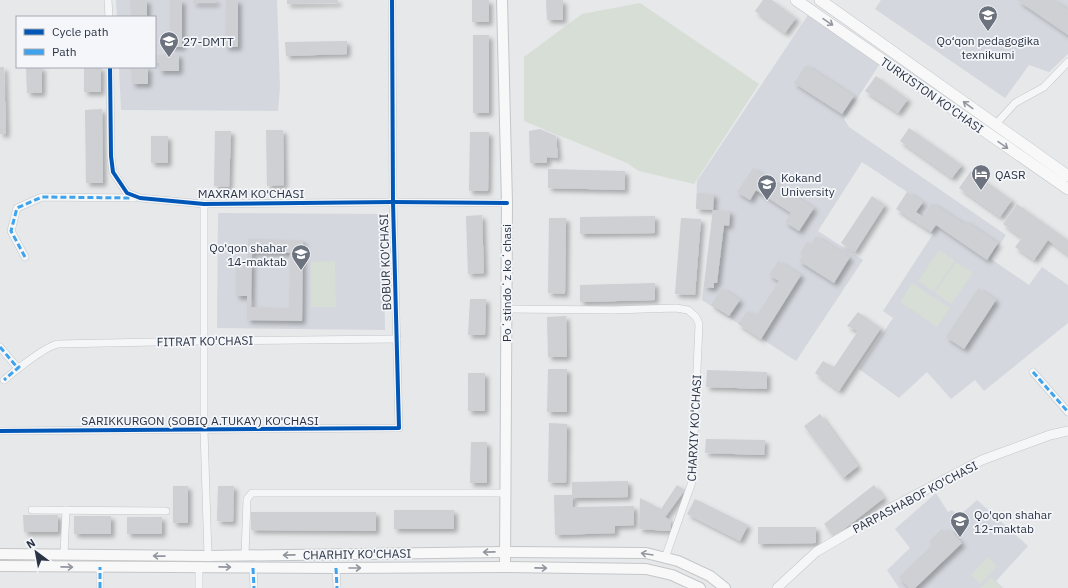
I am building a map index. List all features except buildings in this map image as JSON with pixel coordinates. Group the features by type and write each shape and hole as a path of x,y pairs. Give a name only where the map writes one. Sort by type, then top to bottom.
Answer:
{"main road":[{"name":"Poʻstindoʻz koʻchasi","path":"502,0 507,203 505,567"},
{"name":"TURKISTON KO'CHASI","path":"796,0 1068,190"},
{"name":"TURKISTON KO'CHASI","path":"820,0 1068,176"},
{"name":"CHARHIY KO'CHASI","path":"0,554 208,556 505,552 646,553 678,561 710,576 725,588"},
{"name":"CHARHIY KO'CHASI","path":"0,566 199,568 505,567 646,569 672,575 700,588"}],"street":[{"path":"108,0 109,16"},
{"name":"BOBUR KO'CHASI","path":"392,0 393,202 399,428"},
{"path":"995,125 1015,103 1044,87 1068,62"},
{"name":"MAXRAM KO'CHASI","path":"110,68 111,156 113,172 127,193 140,198 204,204 393,202 507,203"},
{"path":"25,257 11,231 17,208 42,197 140,198"},
{"path":"204,204 204,430 208,556"},
{"name":"CHARXIY KO'CHASI","path":"506,309 613,310 676,308 688,310 696,317 699,324 692,482 665,558"},
{"name":"FITRAT KO'CHASI","path":"4,380 51,346 58,344 397,339"},
{"path":"0,347 16,366 20,367"},
{"path":"1033,372 1068,412"},
{"name":"SARIKKURGON (SOBIQ A.TUKAY) KO'CHASI","path":"0,431 399,428"},
{"name":"PARPASHABOF KO'CHASI","path":"777,588 816,552 891,508 982,460 1068,431"},
{"path":"245,555 247,499 252,493 506,493"},
{"path":"32,510 166,511"},
{"path":"64,555 66,510"},
{"path":"100,567 100,588"},
{"path":"199,568 199,588"},
{"path":"253,568 254,588"},
{"path":"336,568 337,588"}],"shaded area":[{"path":"116,0 277,0 280,87 278,111 121,110 119,68 156,68 156,16 117,16"},
{"name":"Qo‘qon pedagogika texnikumi","path":"881,0 1068,0 1068,54 1049,72 1029,65 1005,98 875,9"},
{"path":"640,3 759,84 694,184 639,171 627,163 524,121 524,57 582,14"},
{"name":"Kokand University","path":"808,15 879,65 844,119 849,127 1006,235 991,259 1029,285 1042,267 1068,285 1068,323 984,391 975,380 951,399 927,372 899,398 859,369 893,318 883,311 933,234 918,223 907,192 862,162 818,231 863,260 796,361 702,300 713,210 696,209 697,181"},
{"name":"Qo'qon shahar 14-maktab","path":"218,213 383,214 385,330 217,328"},
{"path":"939,250 955,261 934,292 918,281"},
{"path":"335,261 336,307 311,307 311,262"},
{"path":"956,262 973,273 951,304 935,293"},
{"path":"912,283 950,308 937,327 900,302"},
{"name":"Qo'qon shahar 12-maktab","path":"936,493 948,512 952,510 959,516 977,500 1028,546 996,581 1003,588 899,588 887,570 910,548 895,529"},
{"path":"988,557 997,566 980,584 971,575"},
{"path":"991,577 1001,588 980,588"}],"marked path":[{"path":"25,257 11,231 17,208 42,197 132,198"},
{"path":"0,347 16,366 19,367 4,380"},
{"path":"1033,372 1068,412"},
{"path":"100,567 100,588"},
{"path":"253,568 254,588"},
{"path":"336,568 337,588"}],"cycle path":[{"path":"0,431 399,428 393,202 392,0"},
{"path":"110,68 111,156 113,172 127,193 140,198 204,204 393,202 507,203"}],"place":[{"name":"Qo‘qon pedagogika texnikumi","path":"988,32"},
{"name":"27-DMTT","path":"169,58"},
{"name":"QASR","path":"981,191"},
{"name":"Kokand University","path":"767,201"},
{"name":"Qo'qon shahar 14-maktab","path":"301,271"},
{"name":"Qo'qon shahar 12-maktab","path":"960,538"}]}
